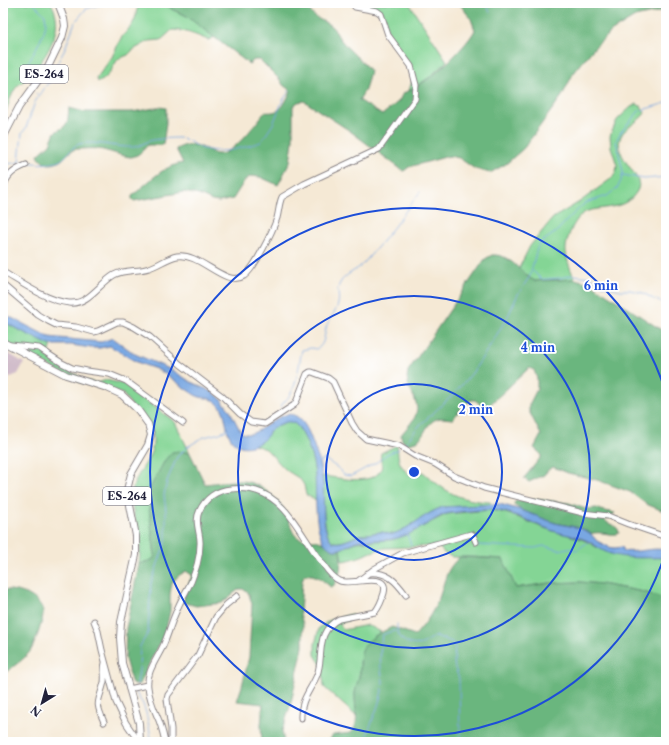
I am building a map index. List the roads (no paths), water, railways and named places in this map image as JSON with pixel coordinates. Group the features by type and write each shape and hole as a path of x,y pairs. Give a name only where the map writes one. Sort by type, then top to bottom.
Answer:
{"main road":[{"name":"ES-264","path":"3,138 19,107 44,75 60,43 65,26 58,3"},
{"name":"ES-264","path":"5,344 66,375 107,388 122,395 131,402 148,424 151,435 148,445 131,474 127,490 136,554 121,622 120,638 122,663 131,688 139,723 140,741"}],"street":[{"path":"3,272 43,295 70,304 87,298 118,273 148,269 179,256 190,257 231,278 237,279 246,275 254,264 274,225 282,197 304,184 379,149 415,99 416,85 411,66 388,35 381,14 378,11 355,7 352,3"},
{"path":"3,188 12,172 26,165"},
{"path":"3,284 38,315 56,325 76,327 94,332 117,322 123,322 134,327 150,337 180,364 222,396 240,414 251,422 265,424 294,405 307,374 312,372 328,378 333,382 357,432 366,439 399,446 415,456 435,464 454,476 484,488 583,513 608,516 666,537"},
{"path":"5,344 39,348 72,368 117,377 132,385 183,423"},
{"path":"165,742 145,686 200,558 200,542 196,520 198,514 210,497 216,492 228,489 243,487 254,489 271,497 286,510 298,526 313,552 333,577 347,583 373,579 382,584 384,591 380,605 373,613 338,619 334,621 328,629 324,636 317,675 304,700 301,709 301,718"},
{"path":"357,582 367,573 394,557 409,551 471,534 476,542"},
{"path":"367,573 378,573 389,577 397,583 406,596"},
{"path":"170,742 171,729 167,699 168,695 198,655 216,617 226,605 237,596"},
{"path":"94,621 98,631 116,702 126,724 140,741"},
{"path":"104,722 98,709 98,699 104,681 105,661"},
{"path":"131,688 145,686"}],"water":[{"path":"3,312 49,337 101,342 113,338 135,354 172,370 191,382 213,392 229,409 241,432 247,434 254,433 282,416 289,414 296,416 301,420 307,429 317,455 323,483 326,530 333,542 340,542 360,535 380,532 393,534 443,507 500,504 555,523 580,528 590,533 597,541 609,547 622,547 624,551 655,549 666,550 666,558 622,557 605,552 585,540 553,531 512,514 489,510 465,511 446,514 411,533 396,539 357,541 340,549 334,550 327,546 318,528 313,464 305,439 296,425 289,422 282,423 269,432 258,444 245,447 238,445 230,437 222,409 215,401 195,395 162,372 135,361 110,346 91,348 71,345 49,345 3,321"}],"waterway":[{"path":"24,72 43,35 46,20 44,14 33,3"},
{"path":"19,162 22,133 26,128 35,102 43,89 52,79 53,71 64,51 75,22 86,9 99,5 118,3"},
{"path":"485,3 490,12"},
{"path":"3,167 5,164 21,162 44,164 57,162 62,160 76,145 86,143 134,147 152,140 179,138 209,150 232,150 261,142 273,124 282,102 289,91"},
{"path":"36,93 39,96"},
{"path":"403,446 418,427 456,392 473,372 493,341 509,314 518,294 530,276 539,244 556,232 585,203 607,196 617,188 621,181 623,172 616,141 621,132 639,111 666,103"},
{"path":"623,175 644,179 666,177"},
{"path":"281,411 282,404 287,399 294,386 302,350 311,348 316,349 323,343 328,322 338,304 338,288 340,283 345,277 363,264 371,255 420,192"},
{"path":"533,271 541,279 559,278 573,275 591,277 603,285 620,290 630,290 643,293 655,300 666,303"},
{"path":"137,685 140,646 148,633 151,583 166,541 166,511 164,495 167,481 177,457 187,447 204,437 220,433 228,429"},
{"path":"319,463 325,459 337,467 344,475 351,476 377,462 387,454 399,449"},
{"path":"407,534 411,545"},
{"path":"477,545 535,548 543,546 559,550 567,548 577,550 588,542"},
{"path":"397,624 397,629 401,638 408,643 417,645 422,644 436,636 452,642 455,647 454,662 459,678 460,738 464,742"},
{"path":"365,742 382,690 383,682 380,656 382,635 396,631"},
{"path":"136,690 137,696 145,708 152,742"}]}
